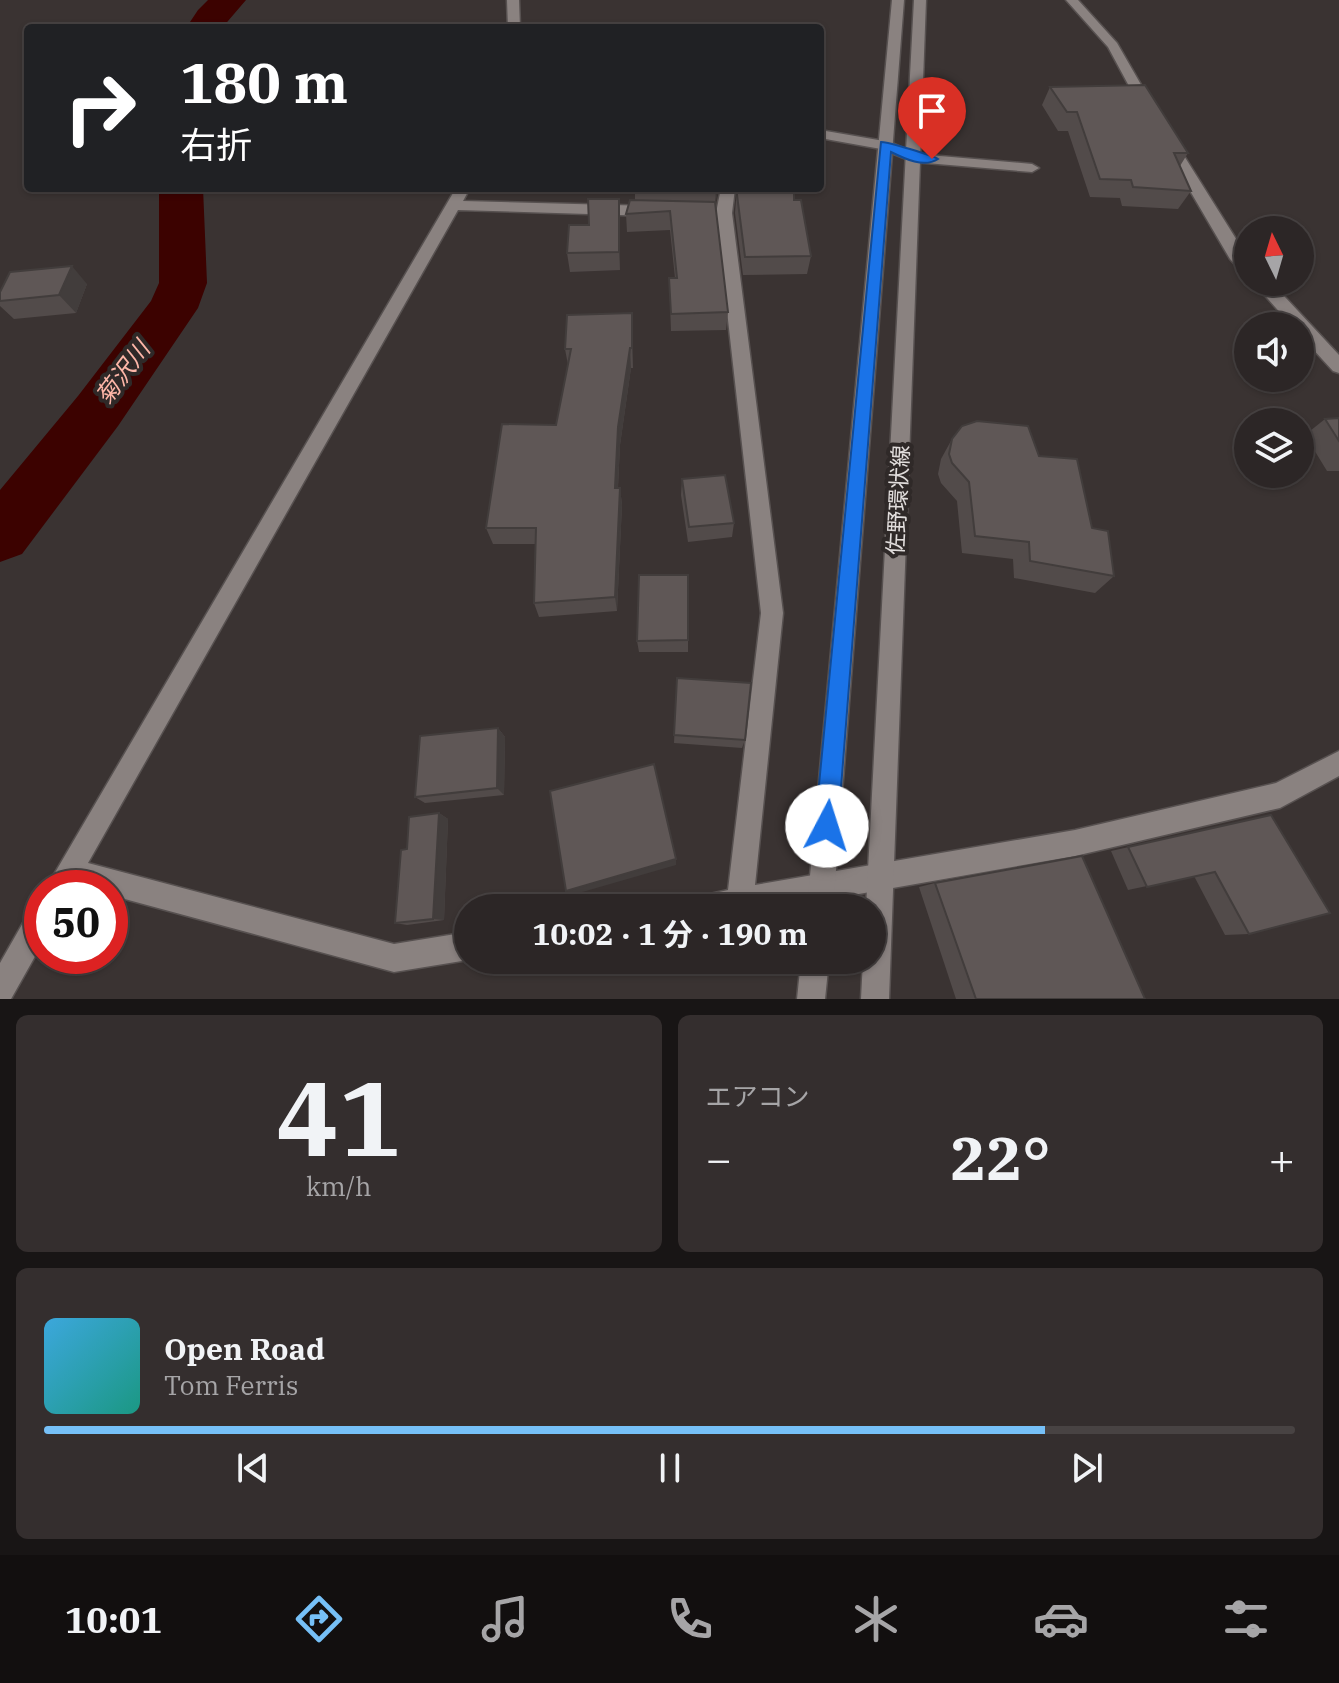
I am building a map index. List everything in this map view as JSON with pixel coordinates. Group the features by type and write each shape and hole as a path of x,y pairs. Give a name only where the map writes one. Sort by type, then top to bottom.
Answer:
{"street":[{"path":"513,0 514,24"},
{"name":"佐野環状線","path":"820,894 898,0"},
{"name":"佐野環状線","path":"875,999 920,0"},
{"path":"1072,0 1113,46 1234,252"},
{"path":"824,135 885,145 914,158 1032,168"},
{"path":"726,192 716,212 772,613 741,894"},
{"path":"70,870 458,197 663,211"},
{"path":"1274,296 1339,366"},
{"path":"832,894 881,877 1075,843 1280,795 1339,763"},
{"path":"1075,843 1086,871"},
{"path":"128,895 394,958 454,948"},
{"path":"0,990 24,948"},
{"path":"811,999 814,974"}],"building":[{"path":"1145,85 1188,153 1174,153 1191,191 1133,187 1131,180 1100,179 1077,112 1067,112 1050,87"},
{"path":"737,192 794,192 794,200 801,200 811,256 745,257"},
{"path":"588,199 619,199 619,252 567,253 569,225 589,225"},
{"path":"630,200 715,202 728,312 671,314 669,278 677,278 670,211 626,214"},
{"path":"72,266 59,295 0,301 0,292 10,272"},
{"path":"632,313 632,348 618,427 615,488 620,488 615,597 534,603 536,528 486,528 502,424 556,425 571,349 565,349 567,315"},
{"path":"1339,418 1339,441 1325,419"},
{"path":"977,421 1028,426 1039,456 1077,459 1092,528 1108,531 1114,576 1030,561 1029,542 975,536 969,482 952,463 949,454 952,439 962,426"},
{"path":"725,475 734,523 689,527 682,479"},
{"path":"639,575 688,575 688,640 637,641"},
{"path":"677,678 751,683 745,740 674,735"},
{"path":"498,728 497,788 415,797 420,736"},
{"path":"654,764 676,859 566,891 550,791"},
{"path":"439,813 433,919 395,923 401,850 407,849 409,817"},
{"path":"1271,815 1330,913 1249,934 1215,872 1147,887 1128,847"},
{"path":"1082,856 1145,999 976,999 935,883"}],"waterway":[{"name":"菊沢川","path":"206,24 229,0"},
{"name":"菊沢川","path":"0,535 98,411 173,308 183,283 181,192"}],"route":[{"path":"827,826 885,145 914,158 932,159"}]}
